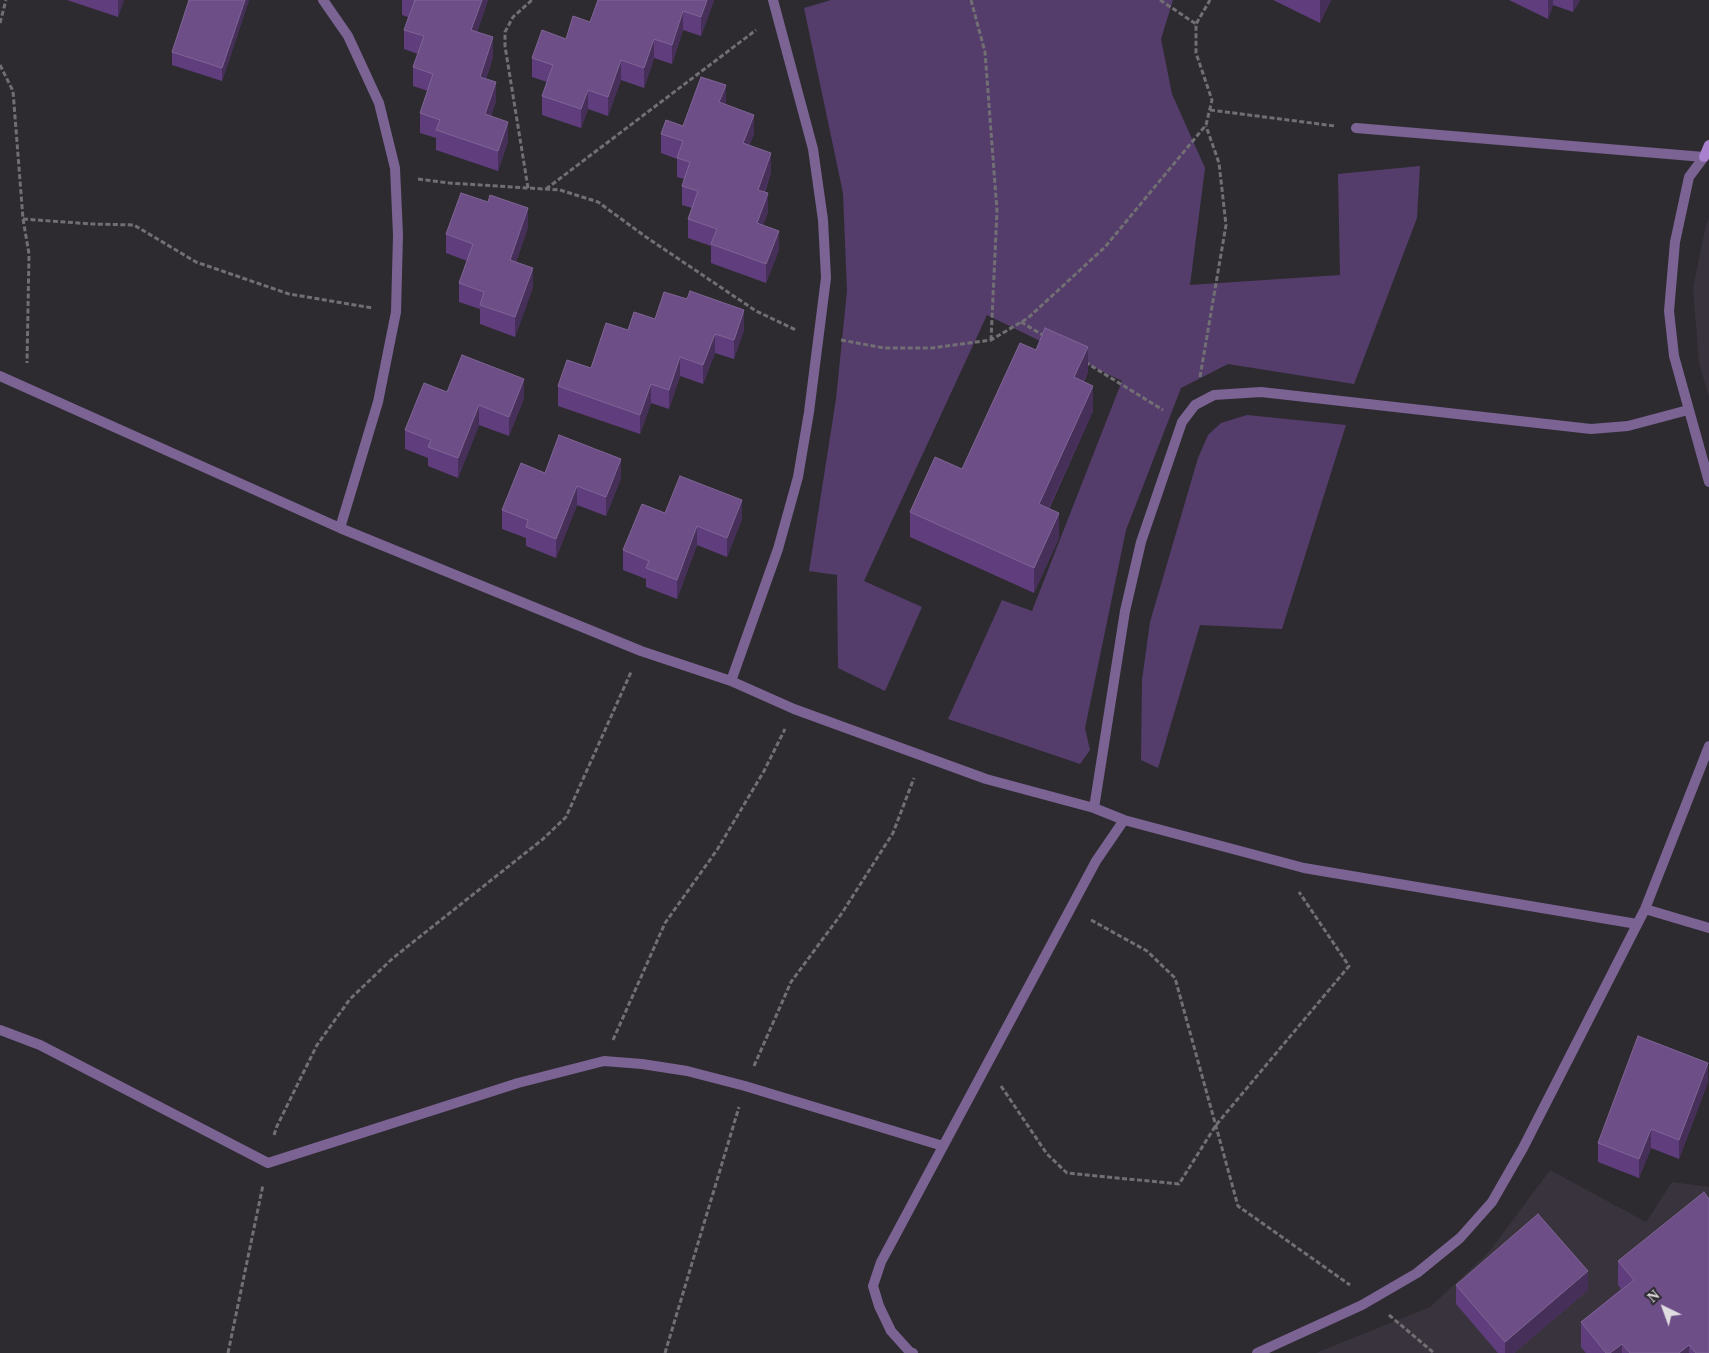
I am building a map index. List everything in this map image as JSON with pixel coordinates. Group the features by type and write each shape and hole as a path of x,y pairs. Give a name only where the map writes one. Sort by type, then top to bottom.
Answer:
{"street":[{"path":"323,0 348,36 379,103 395,168 398,235 396,312 378,402 340,528"},
{"path":"731,681 778,549 798,477 809,412 826,278 823,220 813,149 773,0"},
{"path":"1356,128 1706,157"},
{"path":"1709,145 1706,157 1689,178 1675,242 1669,311 1674,356 1709,482"},
{"path":"0,376 340,528 641,651 731,681 794,709 986,779 1094,808 1124,820 1304,868 1637,924"},
{"path":"1094,808 1125,610 1140,542 1182,422 1195,404 1214,395 1261,392 1591,429 1628,426 1688,410"},
{"path":"1257,1353 1371,1300 1417,1273 1460,1238 1492,1202 1523,1148 1645,909 1709,746"},
{"path":"913,1353 891,1331 879,1306 873,1286 881,1262 1096,861 1124,820"},
{"path":"1645,909 1709,928"},
{"path":"0,1030 40,1045 268,1163 518,1083 604,1061 642,1064 687,1071 745,1086 944,1146"}],"path":[{"path":"0,23 6,0"},
{"path":"528,188 505,46 506,32 513,17 532,0"},
{"path":"971,0 985,52 997,211 991,340"},
{"path":"1160,0 1196,24"},
{"path":"395,176 449,183 560,190 598,202 756,311 790,328 818,337 884,348 932,348 991,340 1028,318 1106,246 1206,125 1212,100 1196,53 1196,24 1210,0"},
{"path":"546,189 777,15"},
{"path":"0,65 13,91 23,219 29,254 27,387"},
{"path":"1210,110 1356,128"},
{"path":"1195,404 1226,225 1218,163 1206,125"},
{"path":"23,219 134,225 196,262 289,294 396,312"},
{"path":"1021,322 1053,342"},
{"path":"1077,357 1182,422"},
{"path":"228,1353 254,1224 277,1126 317,1045 350,999 394,958 543,839 566,817 641,651"},
{"path":"604,1061 665,923 717,850 764,772 794,709"},
{"path":"665,1353 745,1086 791,982 842,913 893,833 922,756"},
{"path":"987,1065 1047,1154 1067,1172 1179,1184 1216,1125 1349,966 1298,890 1304,868"},
{"path":"1070,909 1147,951 1175,978 1238,1206 1371,1300 1434,1353"}],"shaded area":[{"path":"831,0 1173,0 1161,39 1172,94 1205,168 1190,285 1340,275 1338,174 1420,166 1417,218 1354,384 1228,364 1181,388 1126,530 1085,728 1090,750 1080,764 948,719 1002,600 1032,611 1122,381 987,315 864,581 922,607 885,691 838,668 837,575 809,571 836,399 847,291 843,193 804,8"},
{"path":"1709,219 1709,397 1699,363 1693,288 1706,225"},
{"path":"1247,415 1346,425 1282,629 1200,625 1158,768 1141,760 1142,680 1150,622 1198,458 1208,435 1221,423"},
{"path":"1550,1170 1646,1222 1672,1182 1709,1187 1709,1353 1316,1353 1430,1307 1489,1252"}],"building":[{"path":"189,0 245,0 222,68 172,52"},
{"path":"415,0 482,0 471,30 493,37 480,77 496,82 485,114 508,122 498,151 436,130 440,120 420,113 433,74 413,67 424,36 404,30"},
{"path":"598,0 707,0 701,17 683,11 672,45 654,39 644,68 621,60 608,97 588,90 581,109 542,96 553,65 532,58 542,30 566,39 573,16 590,22"},
{"path":"701,77 726,85 719,102 754,115 743,143 771,153 758,190 768,193 757,223 779,231 766,264 711,244 717,229 688,219 698,191 682,186 690,162 677,158 683,141 661,134 666,120 683,126"},
{"path":"461,193 488,202 490,195 528,208 510,260 533,268 515,317 480,305 484,292 459,283 473,244 446,234"},
{"path":"690,291 744,310 734,340 715,334 703,365 680,357 669,390 651,384 640,415 558,386 567,360 591,368 606,323 628,330 634,312 655,319 664,292 687,299"},
{"path":"1045,328 1088,347 1074,377 1093,386 1039,504 1059,513 1034,568 910,512 935,457 962,469 1020,343 1036,350"},
{"path":"462,355 524,379 509,417 479,405 458,458 428,447 431,440 405,430 424,383 447,392"},
{"path":"559,435 621,459 606,497 577,486 556,539 526,527 528,520 502,510 521,463 545,473"},
{"path":"680,476 742,500 727,538 697,526 677,580 646,568 649,561 623,550 642,504 665,513"},
{"path":"1638,1036 1708,1063 1679,1140 1651,1129 1639,1159 1598,1143"},
{"path":"1704,1192 1709,1199 1709,1353 1696,1353 1689,1345 1679,1353 1630,1353 1622,1344 1610,1353 1606,1353 1581,1322 1634,1280 1618,1261"},
{"path":"1538,1214 1588,1271 1505,1342 1456,1285"}]}
